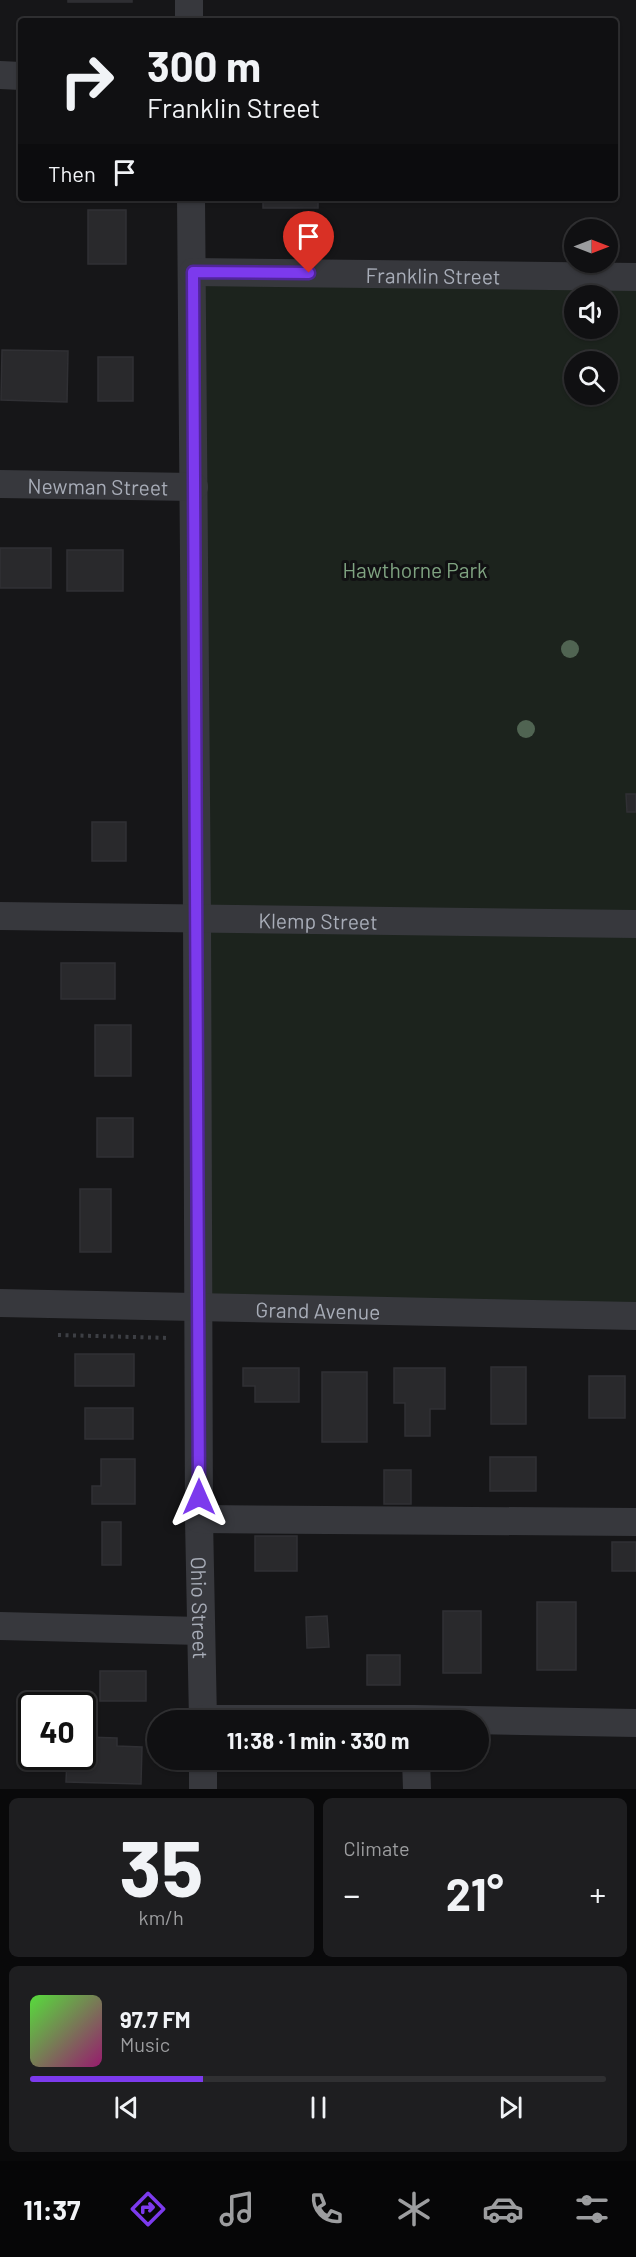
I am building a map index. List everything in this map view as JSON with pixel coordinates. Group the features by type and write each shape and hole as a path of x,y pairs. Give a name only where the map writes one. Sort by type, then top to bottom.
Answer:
{"street":[{"path":"189,0 189,18"},
{"path":"0,75 18,76"},
{"name":"Ohio Street","path":"191,201 199,1519 203,1710"},
{"name":"Franklin Street","path":"193,272 636,277"},
{"name":"Newman Street","path":"0,484 194,487"},
{"name":"Klemp Street","path":"0,916 636,924"},
{"name":"Grand Avenue","path":"0,1303 636,1316"},
{"path":"199,1519 636,1522"},
{"path":"0,1626 200,1631"},
{"path":"489,1721 636,1723"},
{"path":"203,1770 203,1789"},
{"path":"416,1770 417,1789"}],"green space":[{"name":"Hawthorne Park","path":"193,272 636,277 636,1316 198,1306"}],"building":[{"path":"68,0 132,0 132,2 68,2"},
{"path":"263,201 318,201 318,208 263,208"},
{"path":"88,210 126,210 126,264 88,264"},
{"path":"2,350 68,351 67,402 1,400"},
{"path":"98,357 133,357 133,401 98,401"},
{"path":"0,548 51,548 51,588 0,588"},
{"path":"67,550 123,550 123,591 67,591"},
{"path":"626,794 636,794 636,812 627,812"},
{"path":"92,822 126,822 126,861 92,861"},
{"path":"61,963 115,963 115,999 61,999"},
{"path":"95,1025 131,1025 131,1076 95,1076"},
{"path":"97,1118 133,1118 133,1157 97,1157"},
{"path":"80,1189 111,1189 111,1252 80,1252"},
{"path":"75,1354 134,1354 134,1386 75,1386"},
{"path":"491,1367 526,1367 526,1424 491,1424"},
{"path":"243,1368 299,1368 299,1402 255,1402 255,1386 243,1386"},
{"path":"394,1368 445,1368 445,1409 430,1409 430,1436 405,1436 405,1403 394,1403"},
{"path":"322,1372 367,1372 367,1442 322,1442"},
{"path":"589,1376 625,1376 625,1418 589,1418"},
{"path":"85,1408 133,1408 133,1439 85,1439"},
{"path":"490,1457 536,1457 536,1491 490,1491"},
{"path":"101,1459 135,1459 135,1504 92,1504 92,1486 101,1486"},
{"path":"384,1470 411,1470 411,1504 384,1504"},
{"path":"102,1522 121,1522 121,1565 102,1565"},
{"path":"255,1536 297,1536 297,1571 255,1571"},
{"path":"612,1542 636,1542 636,1571 612,1571"},
{"path":"537,1602 576,1602 576,1670 537,1670"},
{"path":"443,1611 481,1611 481,1673 443,1673"},
{"path":"327,1616 329,1647 307,1648 306,1617"},
{"path":"367,1655 400,1655 400,1685 367,1685"},
{"path":"100,1671 146,1671 146,1701 100,1701"},
{"path":"96,1737 117,1738 117,1746 142,1747 141,1784 66,1782 66,1770 96,1770"}],"route":[{"path":"199,1497 193,272 309,273"}]}
